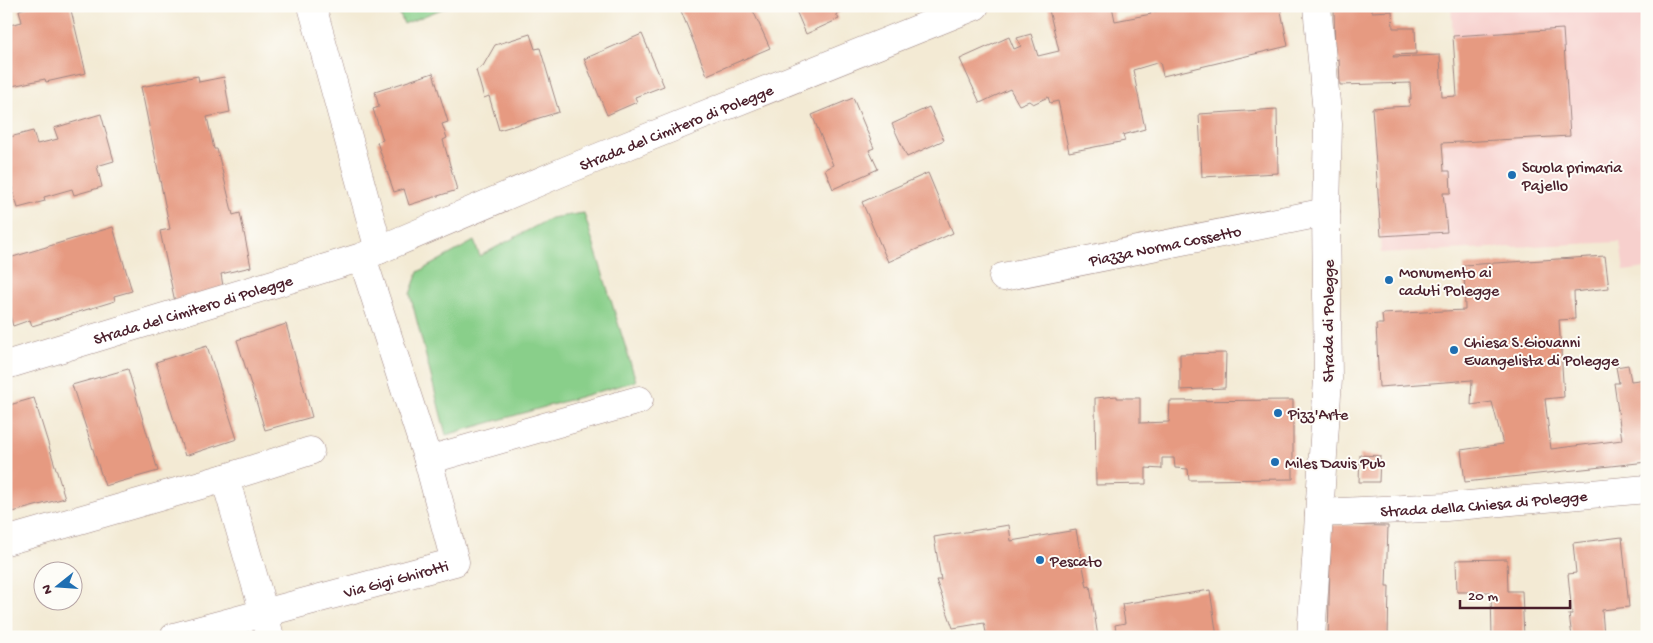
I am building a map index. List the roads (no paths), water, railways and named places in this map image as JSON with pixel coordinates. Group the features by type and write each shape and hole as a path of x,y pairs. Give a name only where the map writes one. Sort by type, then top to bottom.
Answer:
{"street":[{"path":"312,6 371,254"},
{"name":"Strada del Cimitero di Polegge","path":"6,366 371,254 574,167 975,6"},
{"name":"Strada di Polegge","path":"1311,637 1328,379 1326,212 1328,124 1317,6"},
{"name":"Piazza Norma Cossetto","path":"1003,277 1326,212"},
{"name":"Via Gigi Ghirotti","path":"174,637 267,625 456,562 371,254"},
{"path":"428,460 639,400"},
{"path":"6,541 225,478 310,451"},
{"path":"225,478 267,625"},
{"name":"Strada della Chiesa di Polegge","path":"1319,513 1446,507 1647,489"}],"place":[{"name":"Scuola primaria Pajello","path":"1512,175"},
{"name":"Monumento ai caduti Polegge","path":"1389,280"},
{"name":"Chiesa S.Giovanni Evangelista di Polegge","path":"1454,350"},
{"name":"Pizz'Arte","path":"1278,413"},
{"name":"Miles Davis Pub","path":"1275,462"},
{"name":"Pescato","path":"1040,560"}]}
